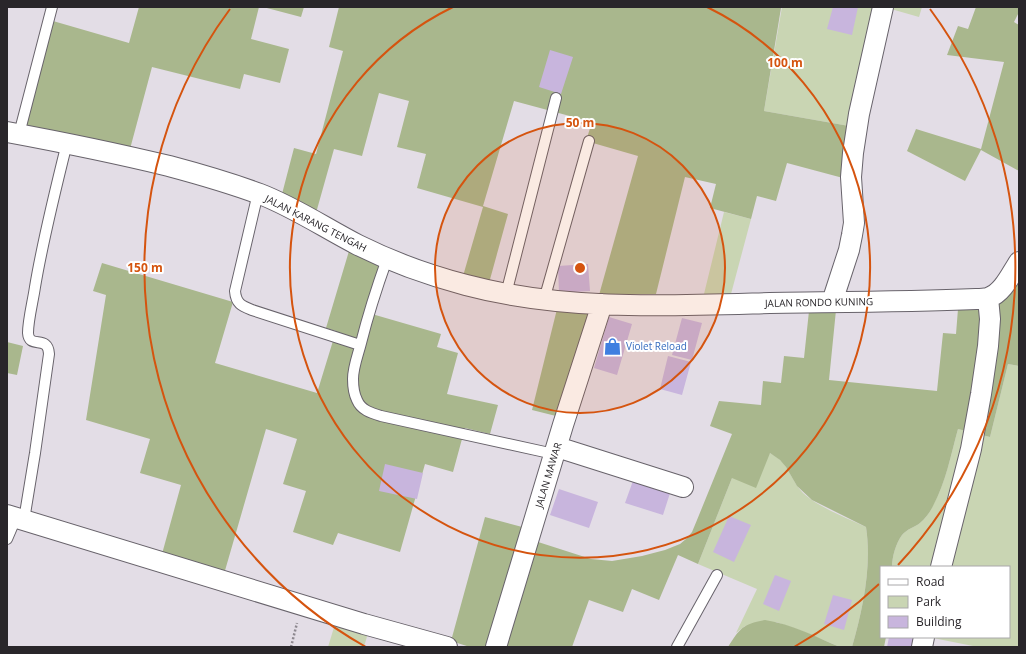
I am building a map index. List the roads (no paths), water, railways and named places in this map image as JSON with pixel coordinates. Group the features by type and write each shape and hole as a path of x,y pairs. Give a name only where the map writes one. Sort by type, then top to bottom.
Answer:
{"street":[{"path":"832,302 849,250 852,235 854,218 851,177 853,153 859,114 883,7"},
{"name":"JALAN KARANG TENGAH","path":"13,133 134,158 190,172 258,193 281,202 350,241 387,259 430,274 506,294 544,300 602,304"},
{"path":"941,566 971,449 981,394 988,346 990,319 988,298 997,293 1019,262"},
{"name":"JALAN RONDO KUNING","path":"602,304 711,305 988,298"},
{"name":"JALAN MAWAR","path":"496,647 555,451 602,304"},
{"path":"555,451 683,486"},
{"path":"16,518 364,624 447,647"}],"lane":[{"path":"13,133 52,7"},
{"path":"506,294 556,98"},
{"path":"544,300 589,141"},
{"path":"7,539 16,518 36,445 48,354 45,343 32,341 29,338 29,324 54,194 67,143"},
{"path":"258,193 236,291 236,298 238,302 242,306 252,310 360,345"},
{"path":"387,259 368,314 355,364 353,379 354,391 357,401 362,408 370,413 381,416 555,451"},
{"path":"677,647 717,575"}],"place":[{"name":"Violet Reload","path":"613,346"}]}
